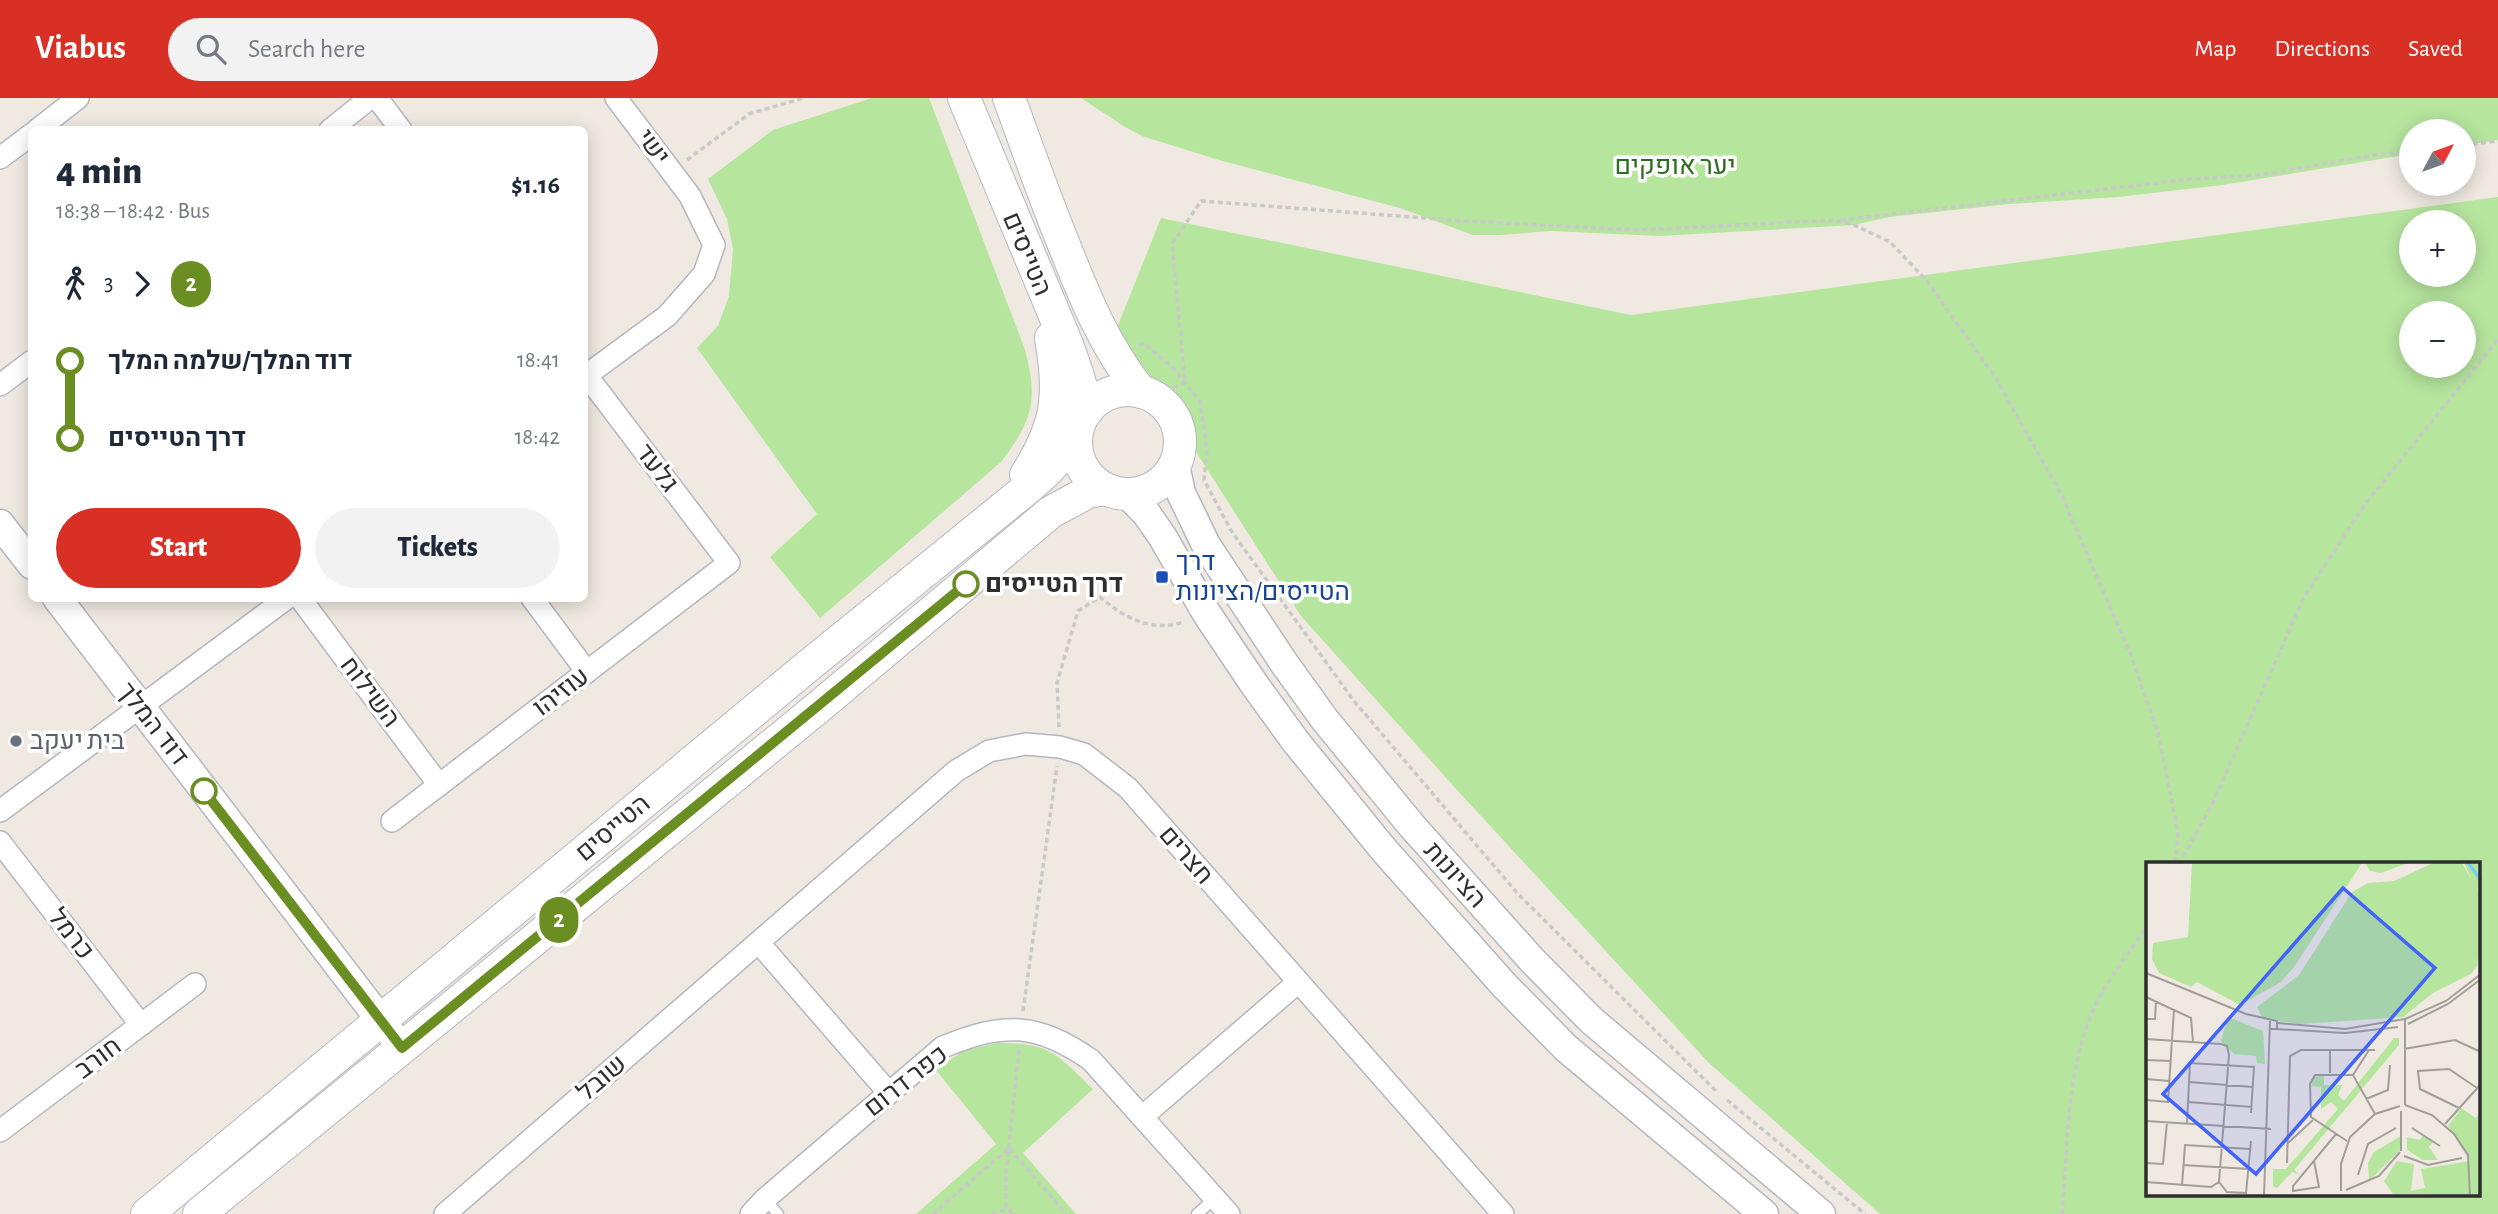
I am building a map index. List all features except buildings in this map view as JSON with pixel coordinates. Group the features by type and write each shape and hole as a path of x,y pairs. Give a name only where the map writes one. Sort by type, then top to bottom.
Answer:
{"main road":[{"name":"הטייסים","path":"147,1214 1047,471 1081,425 1078,376 964,98"},
{"name":"הטייסים","path":"1009,98 1041,189 1089,310 1116,358 1142,392"},
{"path":"995,514 1025,477 1045,445 1055,412 1057,369 1043,293"},
{"path":"1132,390 1142,392 1160,401 1174,417 1180,446 1175,465 1167,477 1154,488 1144,492 1116,492 1096,484 1083,468 1079,458 1081,425 1094,403 1112,393 1132,390"},
{"name":"הטייסים","path":"199,1214 1051,512 1088,492 1116,492"}],"street":[{"path":"42,126 78,98"},
{"path":"335,126 370,98"},
{"path":"377,98 398,126"},
{"name":"ישי","path":"588,373 667,316 704,274 714,245 690,196 616,98"},
{"path":"0,158 28,137"},
{"path":"0,385 28,364"},
{"name":"גלעד","path":"588,379 729,563"},
{"name":"הציונות","path":"1175,465 1181,493 1190,516 1284,663 1325,720 1420,836 1531,959 1591,1020 1821,1214"},
{"name":"הציונות","path":"1116,492 1146,513 1208,614 1296,743 1384,850 1504,985 1566,1048 1763,1214"},
{"path":"0,524 28,560"},
{"name":"עוזיהו","path":"393,821 729,563"},
{"name":"דוד המלך","path":"60,602 402,1048"},
{"path":"0,811 282,602"},
{"name":"השילוח","path":"303,602 439,785"},
{"path":"535,602 587,672"},
{"name":"שובל","path":"445,1214 956,771 989,751 1026,744 1060,747"},
{"name":"חצרים","path":"1060,747 1084,754 1128,788 1503,1214"},
{"name":"כרמל","path":"0,842 141,1025"},
{"path":"759,943 888,1092"},
{"path":"1143,1117 1297,983"},
{"name":"חורב","path":"0,1131 195,984"},
{"name":"כפר דרום","path":"764,1209 888,1092 943,1047 972,1035 1006,1030 1037,1031 1066,1043 1091,1060 1222,1206"}],"lane":[{"path":"1197,1214 1222,1206"}],"path":[{"path":"671,171 749,114 803,98"},
{"path":"2476,144 2498,141"},
{"path":"1185,383 1171,244 1201,201 1464,221 1638,230 1836,220 2192,179 2260,175 2399,152"},
{"path":"1836,220 1854,225 1890,242 1927,281 1995,377 2062,496 2132,657 2158,732 2178,832 2177,862"},
{"path":"2178,862 2212,805 2304,597 2365,503 2498,339"},
{"path":"1116,358 1144,343 1174,369 1200,401 1208,450 1204,480 1232,532 1354,701 1518,894 1718,1093 1865,1214"},
{"path":"1012,1214 1006,1205 1006,1172 1021,1030 1060,747 1057,683 1078,611 1100,597 1117,612 1150,626 1176,625 1208,614"},
{"path":"2062,1214 2072,1092 2081,1041 2098,1000 2146,926"},
{"path":"933,1214 1009,1148"},
{"path":"1009,1148 1066,1214"},
{"path":"992,1214 1009,1209"}],"green space":[{"path":"872,98 929,98 1024,347 1032,395 1020,434 1001,462 820,618 770,557 817,514 697,348 718,326 729,296 733,249 727,219 708,179 773,130"},
{"name":"יער אופקים","path":"1081,98 2498,98 2498,140 2476,143 2476,119 2399,119 2399,156 2222,185 1889,217 1854,225 1659,236 1551,231 1473,235 1400,208 1219,160 1142,136"},
{"path":"2498,197 2498,1214 1880,1214 1709,1063 1301,616 1166,405 1113,338 1161,218 1631,315 2399,210 2399,287 2476,287 2476,210 2402,210"},
{"path":"997,1043 1041,1048 1061,1059 1093,1089 1023,1153 1076,1214 916,1214 996,1144 936,1070 963,1051"}],"bus line":[{"name":"2","path":"204,791 402,1048 966,584"}],"place":[{"name":"דרך הטייסים/הציונות","path":"1162,577"},
{"name":"דרך הטייסים","path":"966,584"},
{"name":"בית יעקב","path":"16,741"}]}
